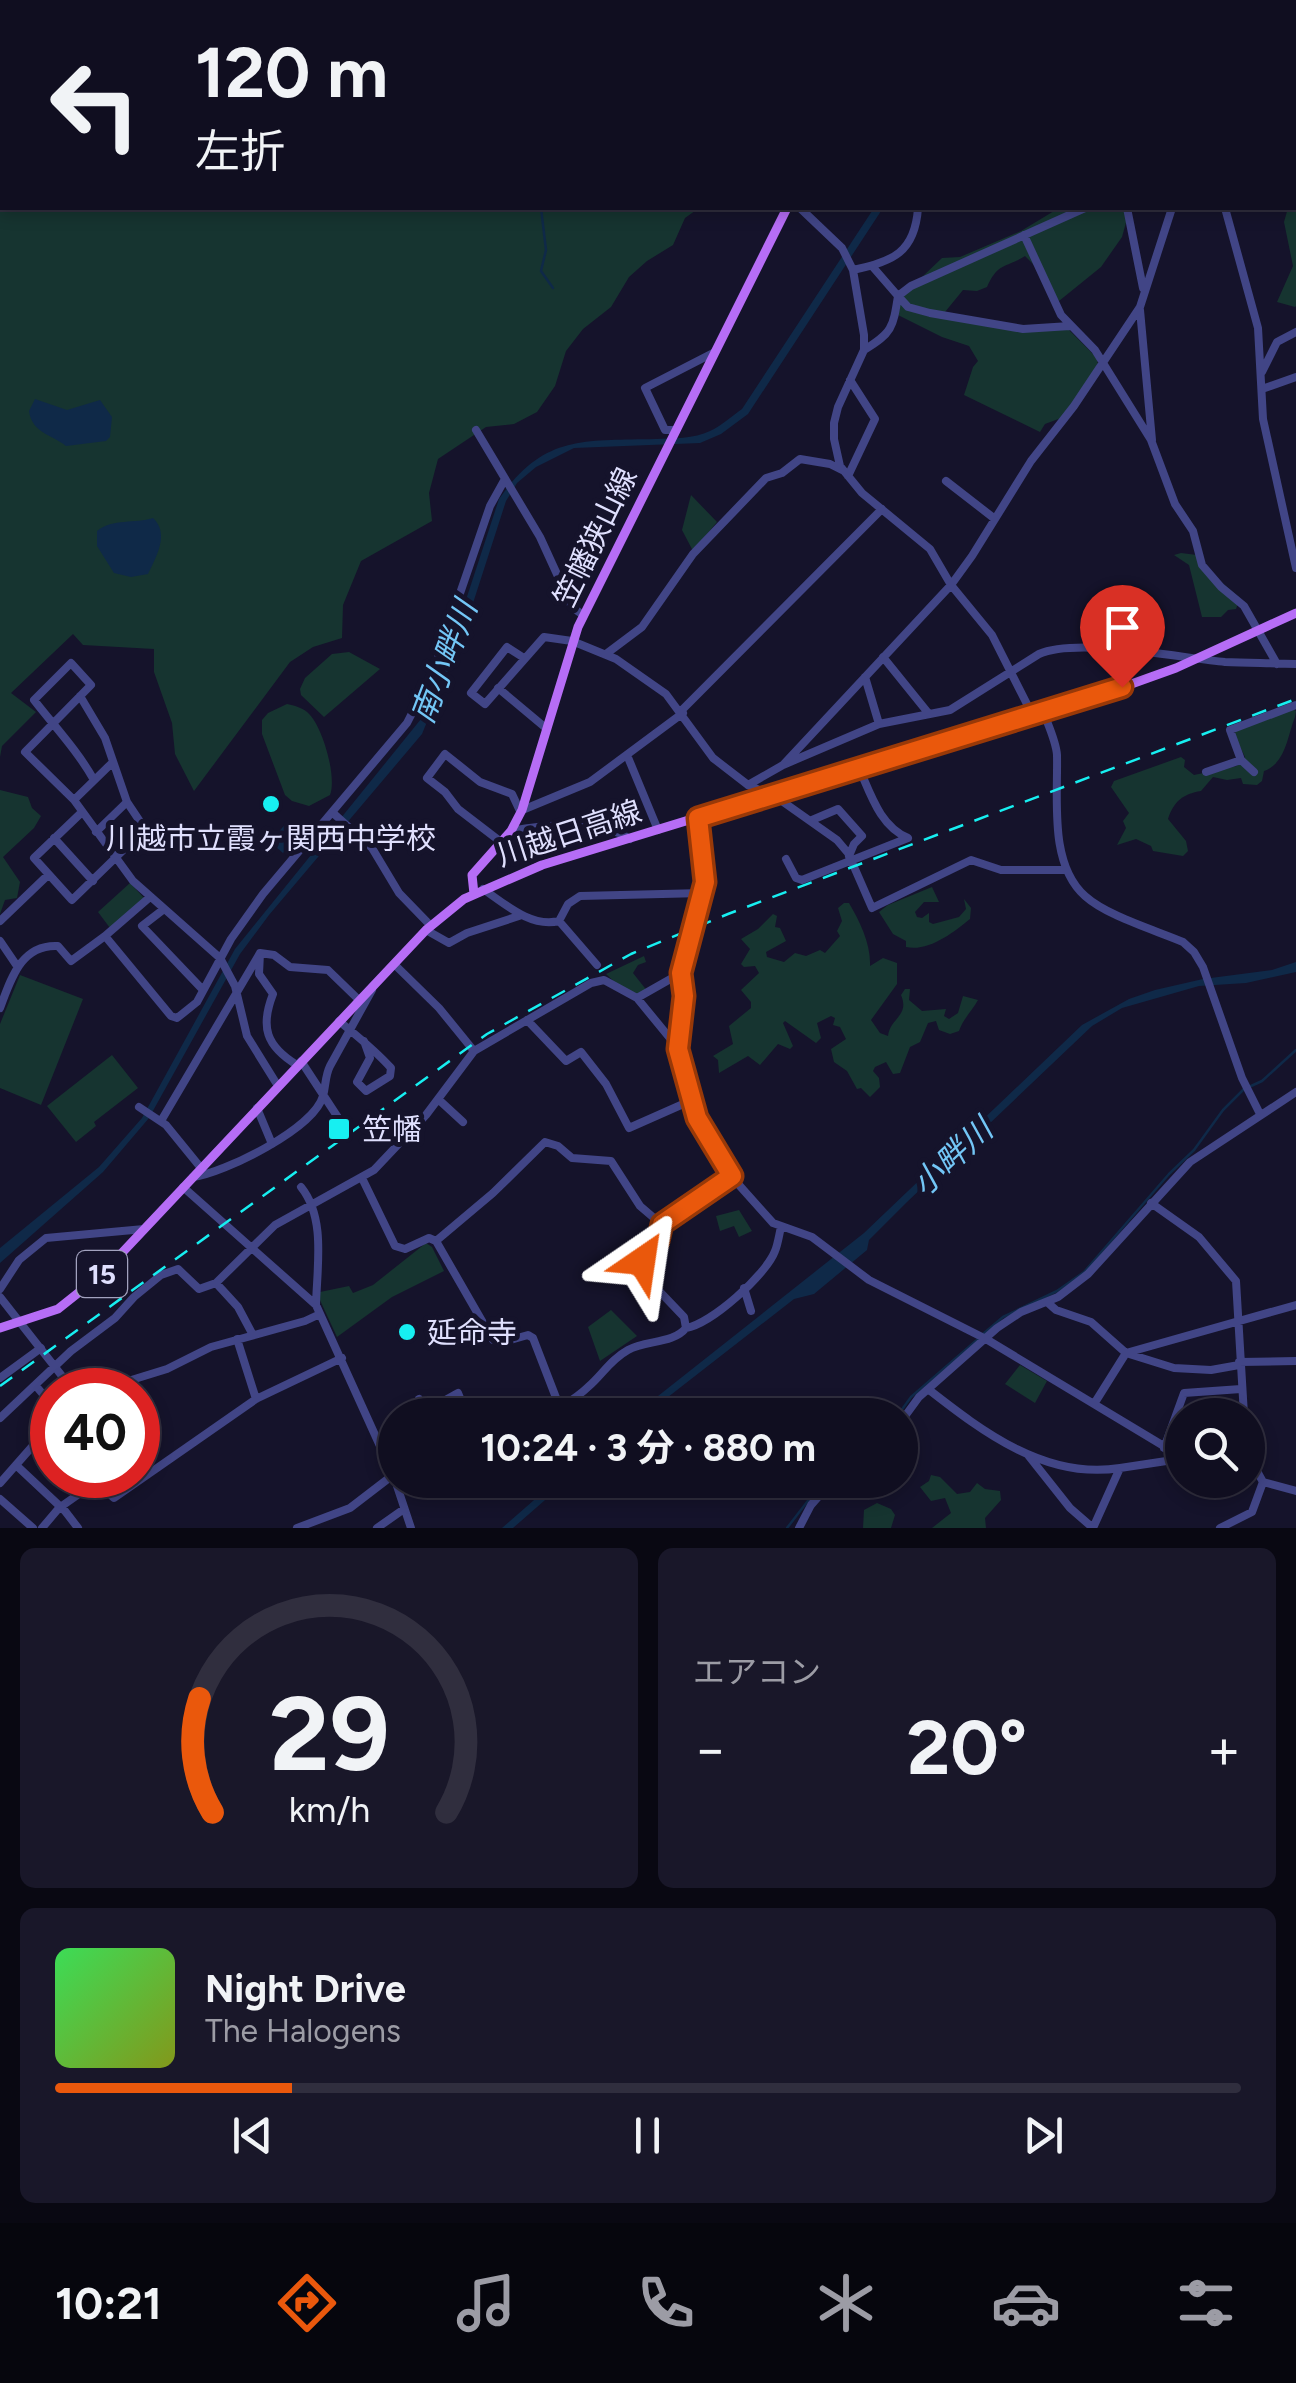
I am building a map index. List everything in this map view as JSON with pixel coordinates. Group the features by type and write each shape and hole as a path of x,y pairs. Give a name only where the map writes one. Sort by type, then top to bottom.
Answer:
{"main road":[{"name":"笠幡狭山線","path":"479,892 472,875 511,831 522,810 583,615 785,210"},
{"name":"川越日高線","path":"0,1328 71,1301 102,1274 428,928 479,892 542,866 1155,676 1296,614"}],"street":[{"path":"802,210 842,248 852,270 864,335 864,350 834,423 836,448 846,474"},
{"path":"852,270 872,266 902,251 917,228 918,210"},
{"path":"864,350 888,334 893,327 898,296 911,286 1080,210"},
{"path":"1127,210 1144,292"},
{"path":"782,765 952,585 1031,461 1074,406 1140,307 1171,210"},
{"path":"1226,210 1258,328 1266,436 1296,568"},
{"path":"1024,235 1047,288 1070,326 1102,362 1152,444 1175,504 1193,531 1202,564 1244,606 1276,664"},
{"path":"872,266 908,308 1023,329 1070,326"},
{"path":"1140,307 1152,444"},
{"path":"1261,374 1277,342 1296,332"},
{"path":"675,432 665,430 645,388 714,352"},
{"path":"1262,389 1296,377"},
{"path":"846,474 875,422 874,414 850,380"},
{"path":"476,430 557,571 572,607 583,615"},
{"path":"605,654 642,627 694,554 766,478 782,473 800,460 830,464 846,474 930,549 992,636 1010,673 1038,712 1057,753 1059,828 1066,870 1084,896 1099,906 1183,942 1194,952 1216,1001 1242,1078 1260,1114"},
{"path":"106,936 171,1016 177,1018 186,1013 263,894 407,723 433,672 490,506 506,481"},
{"path":"946,481 994,519"},
{"path":"501,842 426,778 446,754 480,782 512,794 522,810 590,782 682,712 882,509"},
{"path":"524,658 508,647 471,694 485,704 544,637 572,641 605,654 639,673 682,712 713,758 748,786 779,798 837,840 850,858 872,908 971,860 1000,870 1066,870"},
{"path":"748,786 782,765 879,724 967,702 1039,654 1054,650 1145,651 1296,664"},
{"path":"883,658 929,714"},
{"path":"94,780 78,752 54,722 34,700 71,663 90,684 80,696 54,722 25,752 74,800 115,858 150,897 221,960 235,988 247,1036 278,1086"},
{"path":"865,677 879,724"},
{"path":"498,688 546,729"},
{"path":"80,696 105,738 127,802 143,826 142,832 72,900 34,858 80,812"},
{"path":"1254,772 1241,760 1230,730 1296,704"},
{"path":"627,755 658,830"},
{"path":"1206,772 1241,760"},
{"path":"74,800 112,763"},
{"path":"786,859 796,878 802,880 908,838 896,833 884,820 860,768"},
{"path":"96,832 127,802"},
{"path":"812,820 838,809 862,836 854,844 850,858"},
{"path":"334,814 372,848 399,893 428,928 449,943 522,915"},
{"path":"698,818 705,862 702,893 681,973 684,996 678,1049 690,1101 732,1176 755,1206 781,1227 812,1237 877,1285 986,1339 1164,1448"},
{"path":"511,831 568,826 612,831 630,839"},
{"path":"54,838 93,881"},
{"path":"0,921 48,875"},
{"path":"479,892 547,924 559,921 568,904 580,896 702,893"},
{"path":"0,1008 17,966 40,946 58,946 68,960 74,960 150,897"},
{"path":"164,909 142,926 202,990"},
{"path":"559,921 596,965"},
{"path":"0,941 17,966"},
{"path":"161,1121 235,988 260,953"},
{"path":"260,953 274,955 290,967 328,970 359,1000"},
{"path":"260,953 259,974 272,994 265,1016 274,1047 299,1063 339,1119"},
{"path":"394,964 439,1008 474,1051"},
{"path":"637,998 681,973"},
{"path":"144,1229 46,1238 19,1260 0,1293 56,1367 170,1270 178,1269 199,1289 216,1283 250,1246 286,1218 362,1178 385,1159 474,1051 597,980 637,998 678,1049"},
{"path":"192,1177 217,1171 272,1144 302,1122 323,1096 324,1078 373,986"},
{"path":"527,1020 569,1065 581,1052 630,1128 690,1101"},
{"path":"339,1021 364,1041 392,1072 366,1091 357,1082 370,1058 364,1041"},
{"path":"918,1401 1006,1321 1066,1292 1096,1267 1190,1162 1296,1093"},
{"path":"438,1099 463,1122"},
{"path":"139,1107 161,1121 201,1168"},
{"path":"257,1108 272,1144"},
{"path":"436,1241 545,1142 558,1146 572,1158 611,1161 640,1206 662,1224"},
{"path":"686,1328 684,1317 640,1270 642,1261 658,1241 662,1224 732,1176"},
{"path":"362,1178 395,1246 405,1249 429,1238 436,1241 494,1340 503,1342 528,1335 536,1342 556,1398"},
{"path":"183,1187 318,1309 378,1437"},
{"path":"300,1187 314,1204 318,1309"},
{"path":"1151,1203 1200,1237 1236,1281 1242,1398"},
{"path":"575,1398 623,1353 638,1345 674,1337 713,1315 770,1260 781,1227"},
{"path":"216,1283 238,1306 252,1336"},
{"path":"744,1288 750,1312"},
{"path":"1047,1302 1056,1310 1091,1322 1126,1353 1174,1368 1211,1370 1239,1364 1296,1361"},
{"path":"1094,1404 1126,1353 1240,1324 1296,1305"},
{"path":"160,1372 210,1347 252,1336 318,1309"},
{"path":"238,1339 256,1399"},
{"path":"1,1375 41,1348"},
{"path":"160,1466 256,1399 342,1358"},
{"path":"1189,1370 1192,1392"},
{"path":"928,1389 1005,1443 1078,1470 1165,1461"},
{"path":"1182,1398 1184,1393 1241,1389"},
{"path":"0,1418 30,1391"},
{"path":"0,1483 30,1452"},
{"path":"1028,1454 1060,1496 1093,1528 1120,1468"},
{"path":"17,1466 78,1528"},
{"path":"1265,1482 1296,1491"},
{"path":"298,1528 350,1508 378,1491"},
{"path":"42,1528 71,1498"},
{"path":"401,1498 410,1528"},
{"path":"799,1528 817,1498"},
{"path":"1220,1528 1252,1512 1258,1498"},
{"path":"0,1500 34,1528"},
{"path":"377,1528 404,1509"}],"green space":[{"path":"0,210 696,210 685,218 673,245 629,277 611,307 583,329 566,351 555,386 537,412 514,424 486,427 438,459 429,493 432,521 361,561 343,605 342,638 313,647 290,662 194,791 175,754 172,723 154,672 154,649 83,645 73,634 11,693 36,712 2,746 0,757"},
{"path":"1056,210 1129,210 1122,237 1101,267 1059,301 1042,273 1025,256 999,269 987,287 963,290 945,312 1042,330 1069,330 1097,358 1098,367 1061,418 1045,424 1040,432 964,395 978,361 969,346 898,315 902,296 942,258 960,257 1021,231"},
{"path":"1287,210 1296,210 1295,307 1277,302 1293,266 1284,222"},
{"path":"691,495 717,522 693,551 682,530"},
{"path":"1174,555 1197,555 1240,598 1236,609 1221,617 1202,617 1189,565"},
{"path":"349,652 380,669 324,717 301,695 300,689 305,678 332,654"},
{"path":"287,704 305,711 315,722 330,765 330,795 309,806 285,795 262,734 262,720"},
{"path":"1291,708 1296,711 1285,749 1277,762 1264,771 1262,781 1257,785 1243,784 1241,778 1213,777 1201,791 1184,796 1173,807 1168,819 1186,841 1188,851 1183,856 1153,851 1136,839 1117,845 1129,813 1111,787 1114,781 1181,757 1184,767 1194,775 1237,766 1245,757 1234,734 1238,729"},
{"path":"0,790 28,797 41,816 34,828 3,857 20,882 17,898 5,900 0,914"},
{"path":"130,883 145,899 110,928 98,912"},
{"path":"932,887 939,902 924,902 915,912 917,917 929,913 929,922 933,924 959,917 966,909 964,899 971,908 970,919 931,944 906,947 906,941 893,934 879,912"},
{"path":"849,903 864,933 870,966 883,958 897,963 897,984 871,1020 880,1033 888,1036 903,1008 901,995 905,989 910,989 909,1000 922,1011 946,1009 944,1016 949,1019 958,1013 963,996 978,1000 959,1031 950,1034 939,1030 936,1021 928,1023 920,1042 910,1047 900,1073 893,1074 886,1062 875,1067 880,1087 870,1097 857,1089 847,1071 834,1062 831,1049 846,1039 840,1027 833,1025 835,1018 831,1016 817,1023 821,1038 816,1043 785,1021 793,1046 790,1049 778,1044 760,1065 748,1056 719,1073 718,1060 713,1056 733,1044 729,1026 751,1008 741,990 759,973 755,966 741,964 750,949 741,939 773,914 777,916 775,927 780,928 786,941 766,952 767,957 784,962 795,953 825,953 840,936 837,931 842,921 838,908"},
{"path":"644,956 646,962 633,973 648,992 630,992 606,974"},
{"path":"20,975 83,999 41,1105 0,1088 0,1024"},
{"path":"112,1055 138,1088 94,1122 96,1126 76,1142 47,1106"},
{"path":"739,1210 752,1231 739,1237 734,1226 720,1231 716,1216"},
{"path":"426,1243 444,1271 392,1297 337,1337 319,1298 320,1292 349,1286 353,1293 373,1285"},
{"path":"611,1310 637,1336 600,1361 588,1327"},
{"path":"1020,1365 1047,1381 1035,1403 1005,1384"},
{"path":"931,1475 940,1477 957,1494 970,1492 977,1483 985,1489 1000,1491 1001,1500 985,1518 986,1528 932,1528 951,1513 945,1498 931,1501 920,1487"},
{"path":"877,1503 895,1515 891,1528 863,1528 864,1510"}],"water":[{"path":"873,210 882,210 748,414 721,434 700,443 574,448 536,467 517,483 506,501 464,631 422,734 240,954 149,1118 103,1172 0,1263 0,1248 99,1167 142,1118 235,949 421,719 443,670 499,499 516,478 532,462 567,445 697,435 714,429 742,409"},
{"path":"35,399 67,410 100,400 112,417 110,437 106,441 66,446 34,424 29,411"},
{"path":"153,518 161,538 148,574 131,577 114,573 97,546 97,531 110,524"},
{"path":"288,821 301,832 283,853 270,842"},
{"name":"小畔川","path":"1296,962 1296,972 1246,983 1199,986 1122,1008 1092,1026 907,1202 869,1240 867,1250 814,1294 794,1299 667,1398 655,1398 864,1233 1082,1025 1129,999 1155,990 1272,970"},
{"path":"536,1498 547,1498 513,1528 502,1528"}],"waterway":[{"path":"541,210 546,250 541,271 553,288"},
{"path":"1251,1086 1296,1050"},
{"path":"983,1334 1003,1317 1057,1291 1084,1272 1244,1089"},
{"path":"910,1398 978,1339"},
{"path":"787,1528 810,1498"}],"railway":[{"path":"0,1386 487,1034 631,954 1296,699"}],"place":[{"name":"川越市立霞ヶ関西中学校","path":"271,804"},
{"name":"笠幡","path":"339,1129"},
{"name":"延命寺","path":"407,1332"}],"route":[{"path":"642,1261 658,1241 662,1224 732,1176 697,1118 678,1049 684,996 681,973 705,882 698,818 1122,687"}],"water label":[{"name":"南小畔川","path":"444,662"}]}
